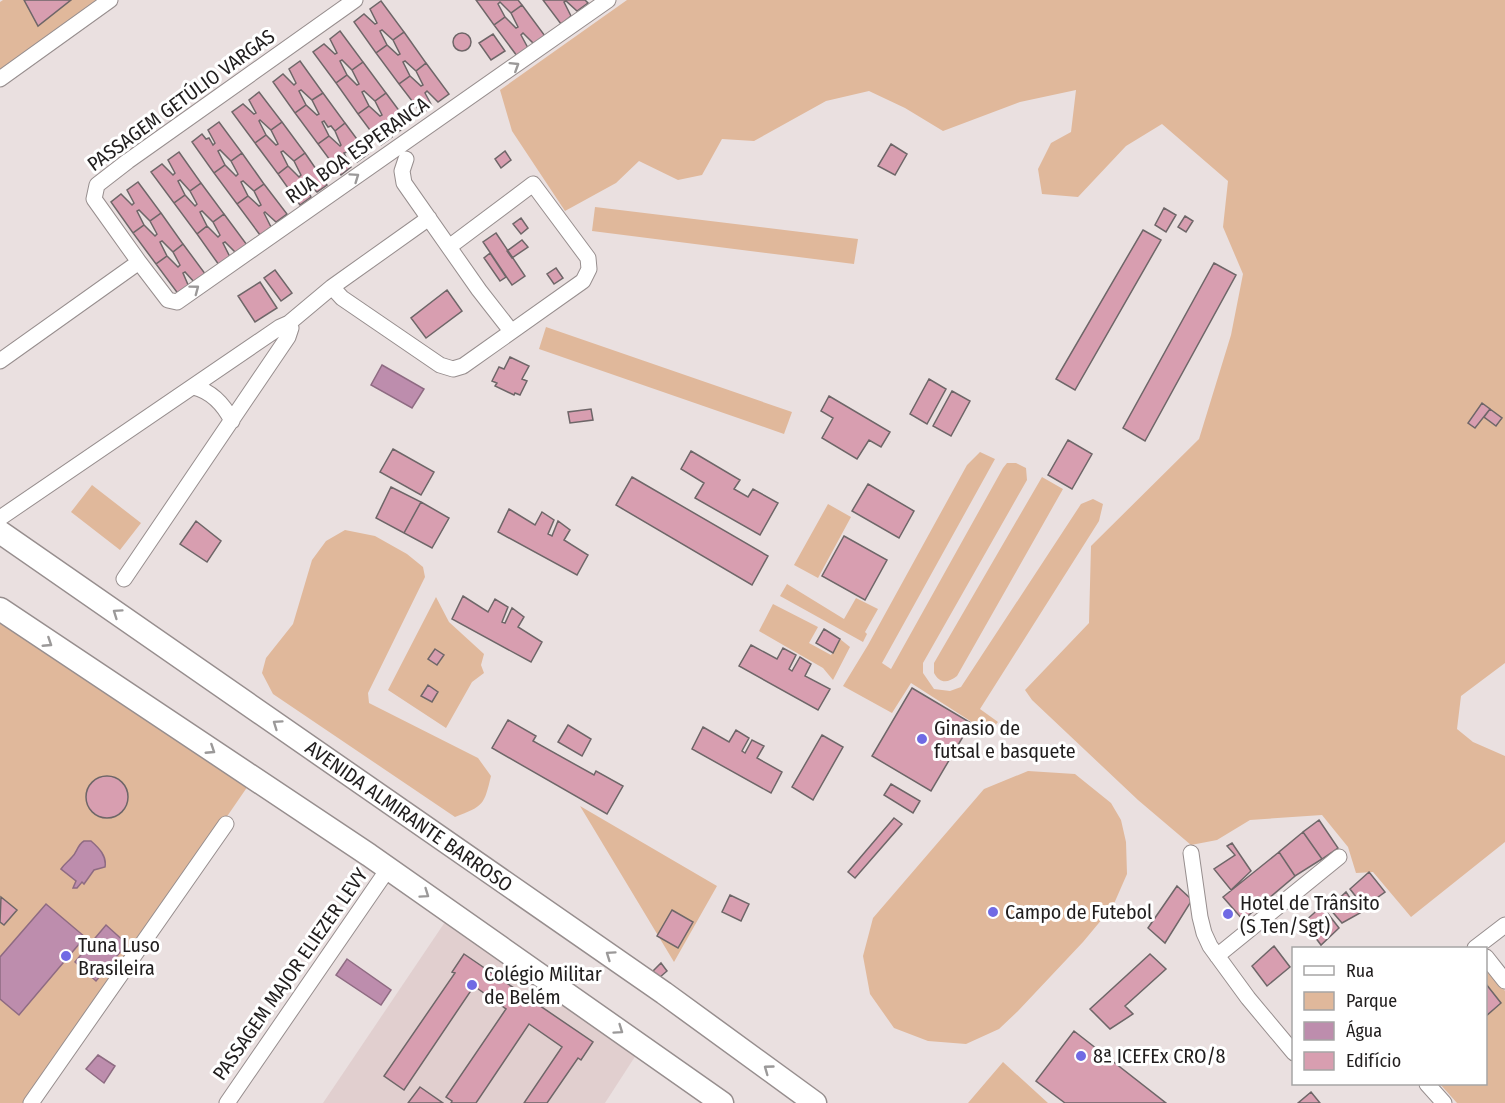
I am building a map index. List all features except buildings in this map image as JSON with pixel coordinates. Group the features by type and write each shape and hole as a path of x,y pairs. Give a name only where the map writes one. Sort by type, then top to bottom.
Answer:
{"highway":[{"name":"AVENIDA ALMIRANTE BARROSO","path":"0,532 654,986 815,1103"},
{"path":"0,609 388,869 722,1103"}],"street":[{"path":"0,79 110,0"},
{"name":"PASSAGEM GETÚLIO VARGAS","path":"139,262 94,199 97,186 128,161 355,0"},
{"name":"RUA BOA ESPERANCA","path":"139,262 168,300 177,302 608,0"},
{"path":"406,159 402,171 404,183 511,331"},
{"path":"332,287 352,305 448,369 463,366 583,281 589,269 588,258 533,184 449,247"},
{"path":"0,518 289,323 332,287 429,218"},
{"path":"0,361 139,262"},
{"path":"124,579 288,337 291,328 289,323"},
{"path":"194,387 207,390 218,400 232,421"},
{"path":"31,1103 226,824"},
{"path":"1191,853 1204,933 1217,956 1248,998 1292,1052"},
{"path":"1217,956 1339,857"},
{"name":"PASSAGEM MAJOR ELIEZER LEVY","path":"227,1103 388,869"},
{"path":"1482,947 1505,925"},
{"path":"1487,960 1505,981"},
{"path":"1429,1085 1444,1103"}],"shaded area":[{"name":"Colégio Militar de Belém","path":"447,919 638,1052 605,1103 323,1103"}],"green space":[{"path":"3,0 99,0 0,71 0,2"},
{"path":"627,0 1505,0 1505,663 1461,696 1457,729 1473,742 1505,756 1505,842 1411,917 1373,872 1356,873 1348,847 1322,815 1250,820 1217,840 1191,845 1138,800 1032,700 1025,690 1089,623 1091,546 1199,439 1231,335 1243,274 1223,227 1228,181 1162,124 1126,146 1078,197 1042,194 1038,169 1051,143 1071,132 1076,90 1020,102 943,131 905,108 869,91 826,101 754,141 722,139 702,175 678,180 639,161 616,183 565,211 512,131 500,90"},
{"path":"595,207 858,239 854,264 592,231"},
{"path":"546,327 792,412 784,434 539,349"},
{"path":"980,452 995,459 882,663 891,669 1003,468 1007,463 1016,463 1026,468 1027,480 923,663 923,673 934,689 950,691 961,687 1081,504 1093,499 1103,504 1099,521 980,709 998,722 989,733 911,683 892,713 843,686 967,465"},
{"path":"1042,477 1063,489 957,676 942,681 934,673 934,663"},
{"path":"92,485 141,523 120,550 71,512"},
{"path":"828,504 851,517 818,578 794,565"},
{"path":"345,530 375,536 407,554 423,567 425,577 368,693 369,703 478,758 491,776 484,799 477,807 465,813 455,817 273,694 262,673 266,658 293,624 312,560 326,541"},
{"path":"787,584 844,619 856,598 878,609 865,632 867,634 863,642 780,596"},
{"path":"436,597 449,622 484,654 481,665 484,673 472,682 446,728 388,690"},
{"path":"773,604 818,627 809,643 831,655 840,639 850,647 833,680 823,668 759,631"},
{"name":"Tuna Luso Brasileira","path":"0,609 250,783 30,1103 0,1103"},
{"name":"Campo de Futebol","path":"1028,771 1075,774 1111,803 1121,820 1126,842 1127,874 1113,906 1083,942 999,1029 966,1044 928,1041 894,1028 870,994 863,956 873,918 984,789"},
{"path":"580,806 717,886 674,962"},
{"path":"1487,968 1505,991 1505,1103 1457,1103 1441,1085 1487,1085"},
{"path":"1003,1062 1048,1103 968,1103"}],"water":[{"path":"382,365 424,389 412,408 371,385"},
{"path":"84,841 91,841 99,849 105,859 105,867 94,870 84,884 82,882 77,888 73,888 76,881 61,869"},
{"path":"46,904 85,937 19,1015 0,999 0,957"},
{"path":"106,925 127,944 96,981 75,962"},
{"path":"347,959 391,990 381,1005 336,975"},
{"path":"98,1055 115,1066 104,1083 86,1069"}],"place":[{"name":"Ginasio de futsal e basquete","path":"922,739"},
{"name":"Campo de Futebol","path":"993,912"},
{"name":"Hotel de Trânsito (S Ten/Sgt)","path":"1228,914"},
{"name":"Tuna Luso Brasileira","path":"66,956"},
{"name":"Colégio Militar de Belém","path":"472,985"},
{"name":"8ª ICEFEx CRO/8","path":"1081,1056"}]}
